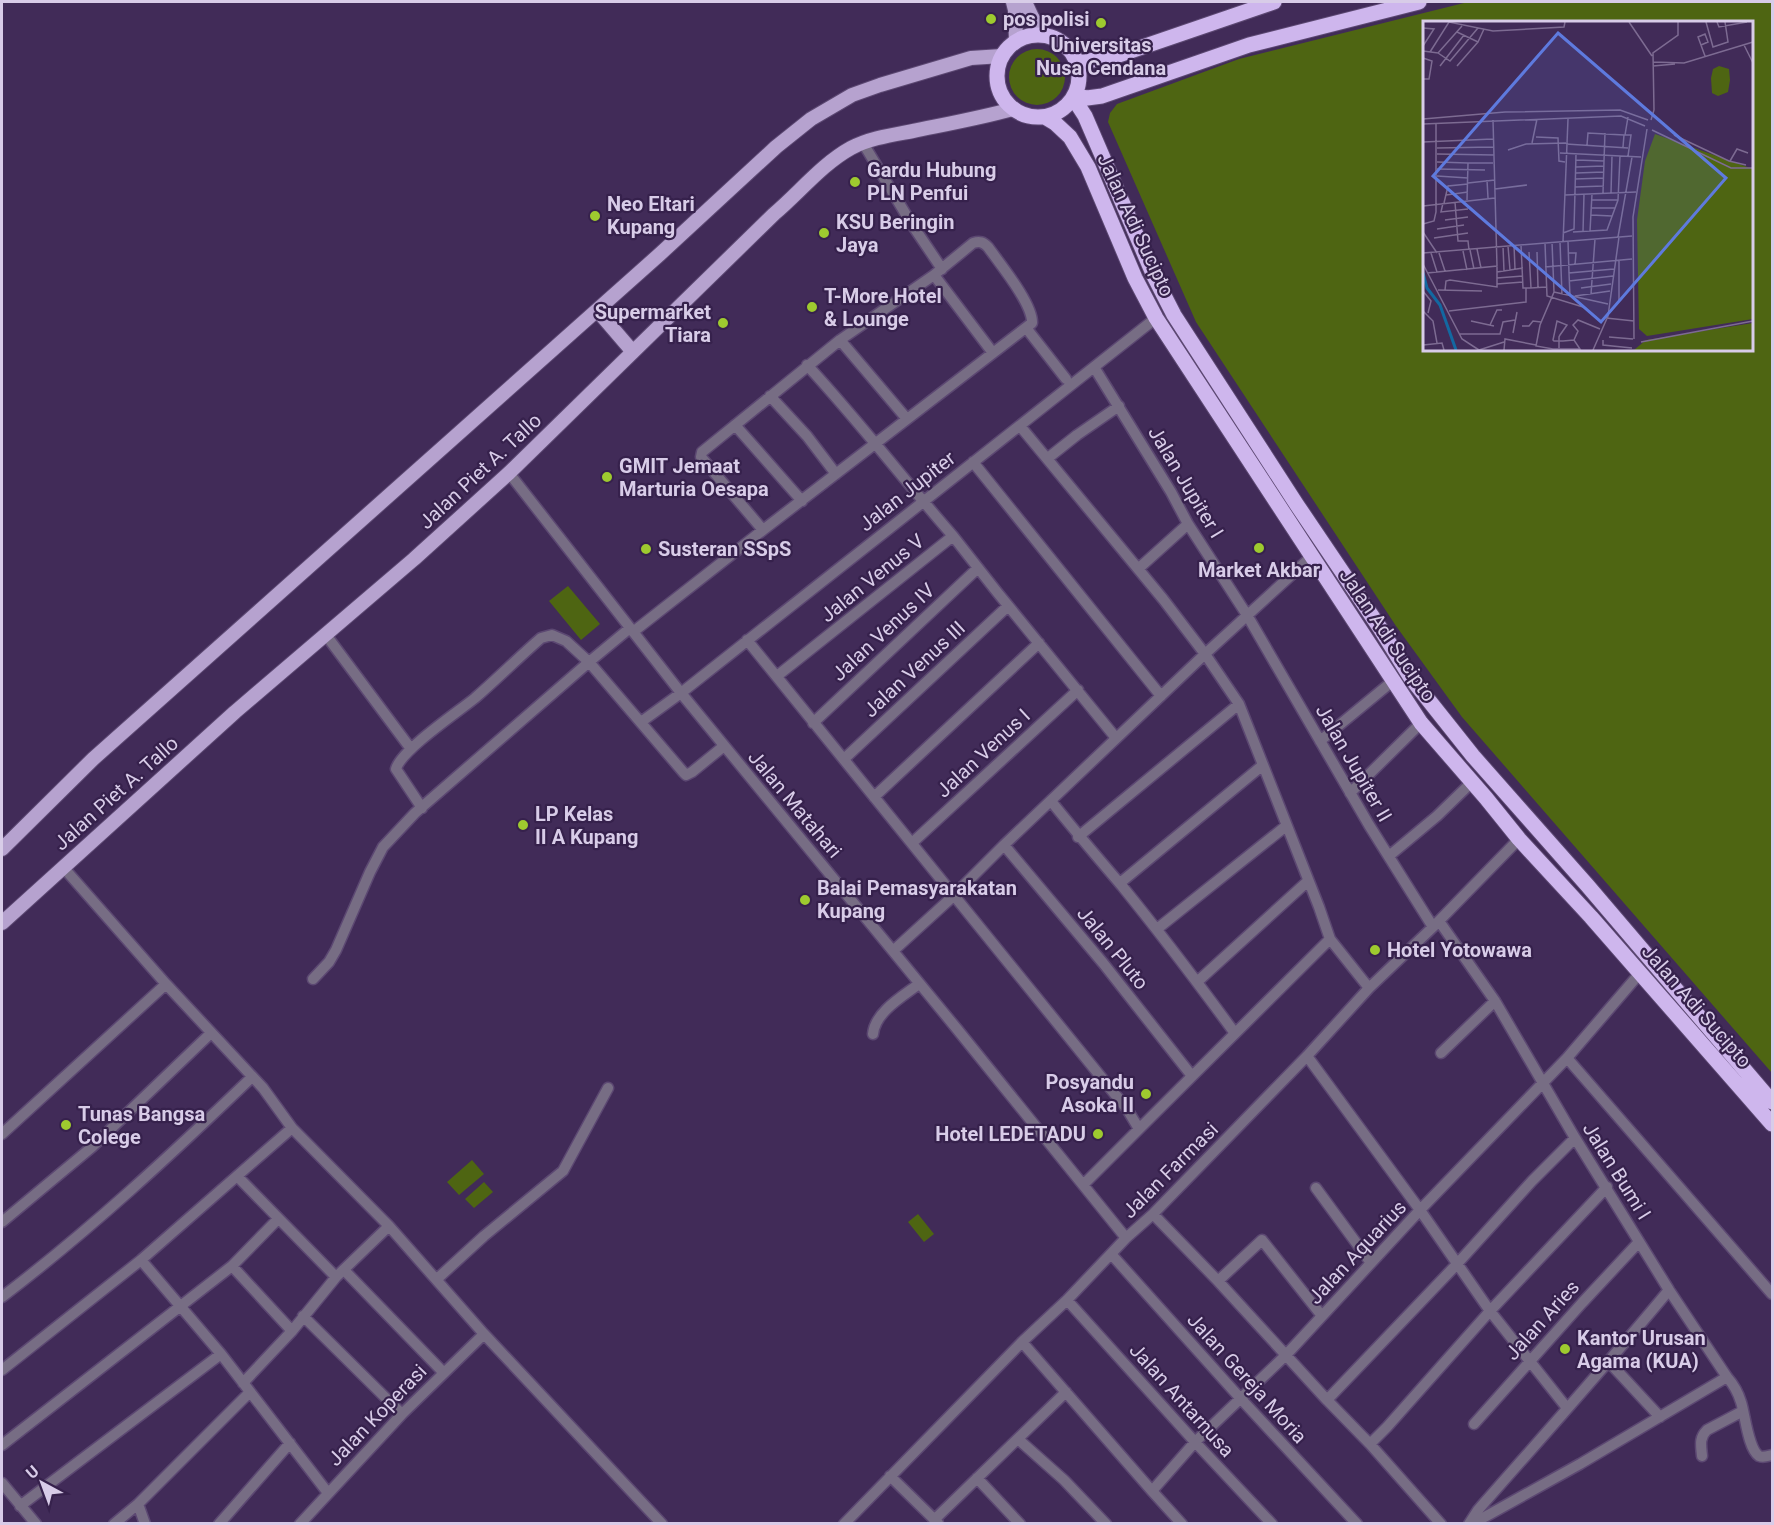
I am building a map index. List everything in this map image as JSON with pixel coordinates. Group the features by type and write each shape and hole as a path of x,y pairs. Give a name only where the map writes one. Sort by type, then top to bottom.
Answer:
{"highway":[{"path":"1078,63 1119,55 1274,2"},
{"path":"1074,97 1102,96 1249,45 1419,2"},
{"path":"1045,35 1059,40 1071,50 1078,63 1079,85 1074,97 1056,114 1034,118 1023,115 1013,109 1003,98 998,85 997,70 1002,56 1016,41 1025,37 1045,35"},
{"name":"Jalan Adi Sucipto","path":"1074,97 1085,116 1154,276 1174,315 1411,678 1441,718 1773,1101"},
{"name":"Jalan Adi Sucipto","path":"1046,117 1070,137 1088,167 1135,278 1156,318 1421,723 1519,839 1591,916 1773,1124"},
{"path":"1340,600 1352,588"}],"main road":[{"path":"1013,2 1016,41"},
{"path":"1025,2 1045,35"},
{"name":"Jalan Piet A. Tallo","path":"2,849 93,759 810,119 852,94 971,58 1002,56"},
{"name":"Jalan Piet A. Tallo","path":"2,923 236,712 509,473 814,177 849,149 862,143 1013,109"},
{"path":"597,310 633,352"}],"street":[{"path":"862,143 938,272 993,353"},
{"path":"313,979 329,962 336,950 383,847 422,808 589,662 802,501 993,353 1027,329 1032,323 1032,313 988,247 982,242 973,243 938,272 840,340 702,452 701,457 763,530"},
{"name":"Jalan Jupiter","path":"640,722 681,693 1156,318"},
{"path":"1027,329 1066,379"},
{"path":"840,340 907,419"},
{"name":"Jalan Venus V","path":"777,676 953,536 807,365"},
{"name":"Jalan Jupiter I","path":"1094,367 1188,524 1247,615"},
{"path":"770,396 807,436 836,474"},
{"path":"1048,458 1119,406"},
{"path":"735,425 802,501"},
{"path":"1020,426 1163,599 1239,704 1330,939 1369,988"},
{"path":"973,462 1161,696"},
{"name":"Jalan Matahari","path":"509,473 681,693 1126,1238"},
{"path":"1138,569 1188,524"},
{"path":"953,536 1116,738"},
{"path":"893,951 1205,654 1311,557"},
{"name":"Jalan Venus IV","path":"813,723 978,568"},
{"name":"Jalan Venus III","path":"844,759 1008,606"},
{"name":"Jalan Jupiter II","path":"1247,615 1350,793 1389,856 1436,924"},
{"path":"326,635 411,749"},
{"path":"422,808 396,769 397,765 411,749 473,700 541,638 552,635 566,641 589,662 686,775 724,746"},
{"path":"747,640 1127,1109 1139,1128"},
{"path":"874,798 1039,643"},
{"path":"1320,741 1394,680"},
{"name":"Jalan Venus I","path":"912,843 1078,690"},
{"path":"1078,837 1239,704"},
{"path":"1350,793 1421,723"},
{"path":"1120,884 1263,765"},
{"path":"1389,856 1437,816 1472,782"},
{"path":"1051,801 1078,837 1156,929 1234,1032"},
{"path":"1156,929 1286,826"},
{"name":"Jalan Farmasi","path":"850,1521 1022,1342 1153,1214 1307,1056 1369,988 1436,924 1519,839"},
{"name":"Jalan Pluto","path":"1004,845 1103,963 1192,1076"},
{"path":"63,867 166,984 263,1088 292,1128 388,1226 484,1334 662,1524"},
{"path":"1197,982 1308,881"},
{"name":"Jalan Bumi I","path":"1436,924 1495,1001 1542,1084 1669,1290 1737,1391 1752,1446 1760,1456 1773,1455"},
{"path":"1083,1185 1234,1032 1330,939"},
{"name":"Jalan Aquarius","path":"1152,1491 1195,1442 1286,1355 1420,1210 1567,1058 1640,974"},
{"path":"2,1134 166,984"},
{"path":"873,1034 876,1023 884,1012 919,984"},
{"path":"1440,1053 1495,1001"},
{"path":"2,1222 92,1147 211,1033"},
{"path":"1307,1056 1420,1210 1490,1311 1567,1408"},
{"path":"1567,1058 1773,1294"},
{"path":"2,1297 123,1197 252,1077"},
{"path":"437,1279 484,1236 563,1171 608,1088"},
{"path":"2,1370 141,1260 292,1128"},
{"path":"1327,1400 1575,1138"},
{"path":"238,1177 278,1219 340,1273 443,1372"},
{"path":"1370,1444 1490,1311 1607,1187"},
{"path":"1316,1188 1371,1263"},
{"path":"1153,1214 1370,1444 1441,1524"},
{"path":"2,1445 232,1266 278,1219"},
{"path":"243,1383 292,1331 340,1273 388,1226"},
{"path":"1218,1281 1262,1240 1322,1316"},
{"name":"Jalan Aries","path":"1473,1424 1640,1242"},
{"name":"Jalan Gereja Moria","path":"1112,1255 1357,1524"},
{"path":"141,1260 221,1354 328,1493"},
{"path":"232,1266 292,1331"},
{"path":"1470,1524 1478,1510 1609,1362 1669,1290"},
{"name":"Jalan Antarnusa","path":"1067,1300 1272,1524"},
{"path":"303,1316 402,1414"},
{"name":"Jalan Koperasi","path":"300,1524 402,1414 484,1334"},
{"path":"1022,1342 1182,1524"},
{"path":"20,1506 221,1354"},
{"path":"1609,1362 1660,1417"},
{"path":"1470,1524 1727,1377"},
{"path":"891,1476 936,1522 977,1478 1066,1392"},
{"path":"114,1524 249,1393"},
{"path":"1702,1456 1700,1441 1707,1430 1743,1412"},
{"path":"1018,1438 1064,1480 1106,1524"},
{"path":"219,1524 290,1443"},
{"path":"977,1478 1020,1524"},
{"path":"4,1492 36,1524"},
{"path":"138,1503 145,1524"}],"green space":[{"path":"1468,2 1772,2 1772,1073 1462,717 1396,626 1196,322 1108,122 1110,113 1117,104 1239,59"},
{"path":"1031,49 1043,49 1053,53 1061,61 1065,77 1061,93 1053,101 1043,105 1031,105 1021,101 1013,93 1009,83 1009,71 1013,61 1021,53"},
{"path":"568,586 600,624 581,640 549,601"},
{"path":"472,1160 484,1174 459,1195 447,1182"},
{"path":"484,1182 493,1192 474,1208 465,1199"},
{"path":"918,1214 934,1234 924,1242 908,1222"}],"place":[{"name":"pos polisi","path":"991,19"},
{"name":"Universitas Nusa Cendana","path":"1101,23"},
{"name":"Gardu Hubung PLN Penfui","path":"855,182"},
{"name":"Neo Eltari Kupang","path":"595,216"},
{"name":"KSU Beringin Jaya","path":"824,233"},
{"name":"T-More Hotel & Lounge","path":"812,307"},
{"name":"Supermarket Tiara","path":"723,323"},
{"name":"GMIT Jemaat Marturia Oesapa","path":"607,477"},
{"name":"Market Akbar","path":"1259,548"},
{"name":"Susteran SSpS","path":"646,549"},
{"name":"LP Kelas II A Kupang","path":"523,825"},
{"name":"Balai Pemasyarakatan Kupang","path":"805,900"},
{"name":"Hotel Yotowawa","path":"1375,950"},
{"name":"Posyandu Asoka II","path":"1146,1094"},
{"name":"Tunas Bangsa Colege","path":"66,1125"},
{"name":"Hotel LEDETADU","path":"1098,1134"},
{"name":"Kantor Urusan Agama (KUA)","path":"1565,1349"}]}
